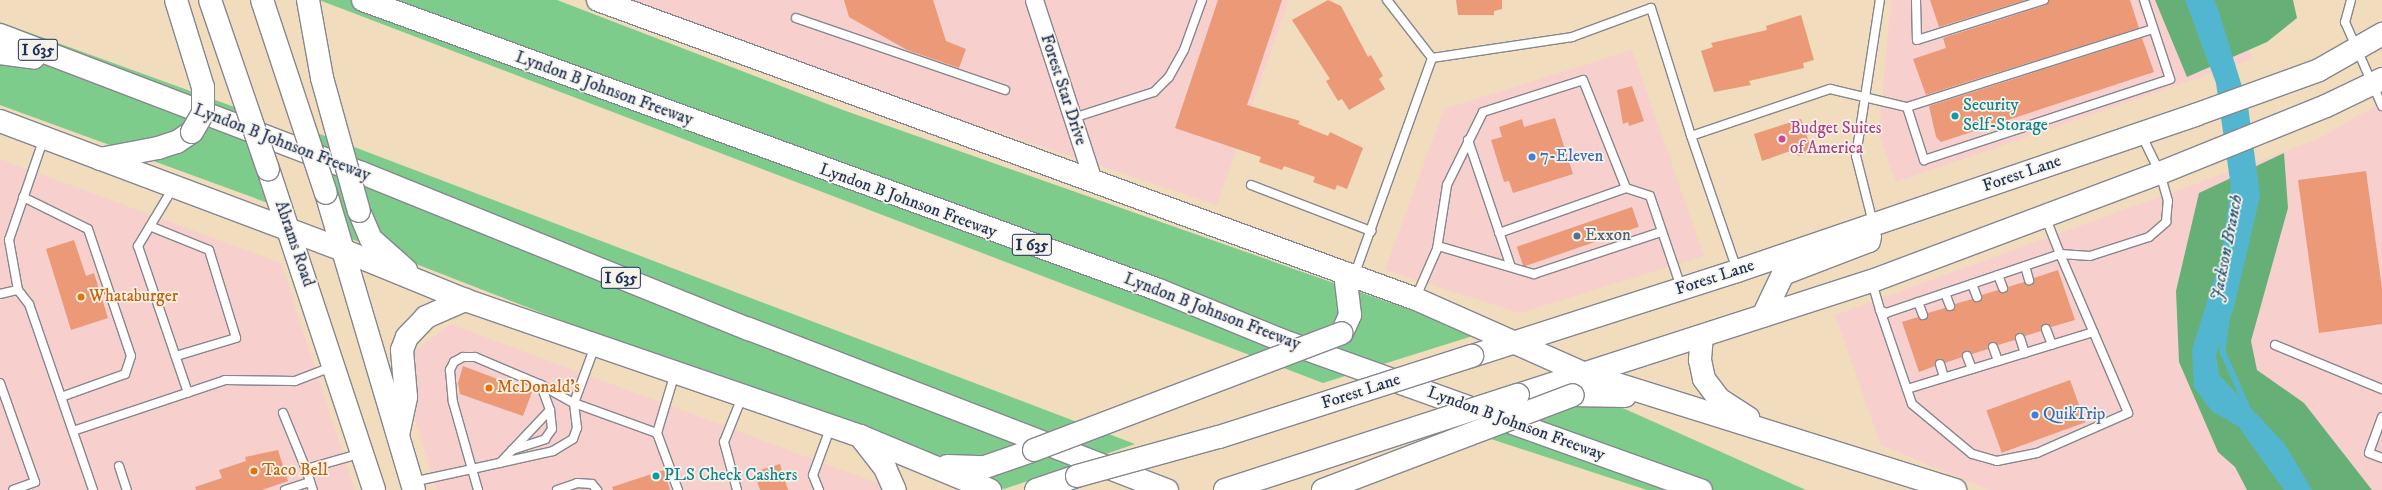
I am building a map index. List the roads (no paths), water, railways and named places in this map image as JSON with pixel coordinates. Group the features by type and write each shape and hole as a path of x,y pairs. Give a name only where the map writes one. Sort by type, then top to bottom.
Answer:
{"main road":[{"path":"100,160 158,148 177,142 192,132 203,113 203,87 176,0"},
{"name":"Abrams Road","path":"210,0 290,230 335,365 374,490"},
{"path":"262,0 345,251 413,486"},
{"path":"308,0 322,78 359,211 372,239 419,281"},
{"name":"Lyndon B Johnson Freeway","path":"364,0 1159,290 1281,340 1701,490"},
{"path":"598,0 938,128 1093,180 1416,299 1585,374 1955,490"},
{"name":"Forest Lane","path":"1036,490 1077,476 1219,437 1472,356 1516,344 1873,226 2195,115 2310,73 2358,50 2382,34"},
{"name":"Lyndon B Johnson Freeway","path":"0,35 1166,490"},
{"path":"0,53 77,64"},
{"path":"1225,490 1872,281 2160,173 2208,152 2326,106 2377,81"},
{"path":"0,121 173,188 345,251 465,300 595,346 831,425 930,464 990,490"},
{"path":"1763,316 1784,274 1869,241 1873,226"},
{"path":"930,464 985,467 1034,450 1342,333 1350,315 1350,275"},
{"path":"398,437 406,397 402,350 407,337 426,317 465,300"},
{"path":"1702,336 1700,360 1704,379 1719,399 1771,433"},
{"path":"1322,490 1573,395 1666,400"},
{"path":"860,436 885,468 894,490"}],"street":[{"name":"Forest Star Drive","path":"1034,0 1093,180"}],"lane":[{"path":"1073,118 1154,92 1169,77 1184,50 1202,0"},
{"path":"1387,0 1432,58"},
{"path":"1873,226 1856,156 1863,98 1878,32 1880,0"},
{"path":"1916,0 1916,40 2044,0"},
{"path":"1907,107 1924,160 2170,79 2144,0"},
{"path":"2351,0 2345,22 2358,50 2377,81 2382,106"},
{"path":"1432,58 1572,37 1650,4 1691,136 1737,271"},
{"path":"796,18 1005,90"},
{"path":"1691,136 1830,89 1863,98 1907,107 2153,29"},
{"path":"1350,275 1371,231 1432,58"},
{"path":"1416,299 1438,246 1447,185 1483,112 1583,80 1626,188"},
{"path":"1880,310 1886,313 2060,254 2090,256 2149,237 2166,222 2168,201 2160,173 2141,133"},
{"path":"44,137 9,240 18,290 29,304 93,490"},
{"path":"1468,140 1511,267"},
{"path":"1251,185 1371,231"},
{"path":"173,188 152,227 138,246 188,393"},
{"path":"1499,233 1626,188 1650,196 1682,288"},
{"path":"23,197 88,229 132,356 125,374 61,397"},
{"path":"1872,281 1880,310 1912,404 1972,454 1997,461 2036,453 2128,413 2045,216"},
{"path":"152,227 209,250 236,338 176,356"},
{"path":"1438,246 1534,274 1662,232"},
{"path":"2024,266 2029,280"},
{"path":"1998,275 2003,288"},
{"path":"1972,284 1977,297"},
{"path":"0,294 18,290"},
{"path":"1945,293 1950,306"},
{"path":"1918,302 1923,315"},
{"path":"2046,329 2052,344"},
{"path":"1907,389 2093,332"},
{"path":"2020,338 2025,353"},
{"path":"2275,345 2382,389"},
{"path":"413,486 472,469 566,446 577,428 574,403 595,346"},
{"path":"1993,347 1998,361"},
{"path":"1967,356 1972,369"},
{"path":"478,490 453,402 450,370 454,362 463,357 475,357 541,385 574,403 657,432"},
{"path":"1940,364 1944,377"},
{"path":"73,431 225,380 295,381 335,365"},
{"path":"675,372 657,432 678,490"},
{"path":"0,383 3,402 35,482 13,490"},
{"path":"512,450 545,439 552,429 550,410 541,385"},
{"path":"737,490 724,442 742,396"},
{"path":"500,463 550,410"},
{"path":"283,412 313,490"},
{"path":"2382,417 2369,453 2382,458"},
{"path":"819,490 813,475 831,425"},
{"path":"306,469 363,452"},
{"path":"119,466 127,490"},
{"path":"285,490 310,482"},
{"path":"557,490 577,483 592,484 597,490"}],"water":[{"path":"2185,0 2214,0 2218,9 2248,106 2260,196 2234,307 2216,355 2219,375 2284,443 2312,490 2284,490 2239,427 2212,411 2194,387 2192,350 2221,257 2231,187 2216,83"}],"waterway":[{"name":"Jackson Branch","path":"2227,322 2223,352 2247,406"}],"place":[{"name":"Security Self-Storage","path":"1955,116"},
{"name":"Budget Suites of America","path":"1782,139"},
{"name":"7-Eleven","path":"1532,157"},
{"name":"Exxon","path":"1577,236"},
{"name":"Whataburger","path":"81,297"},
{"name":"McDonald's","path":"489,388"},
{"name":"QuikTrip","path":"2035,415"},
{"name":"Taco Bell","path":"254,471"},
{"name":"PLS Check Cashers","path":"656,476"}]}
